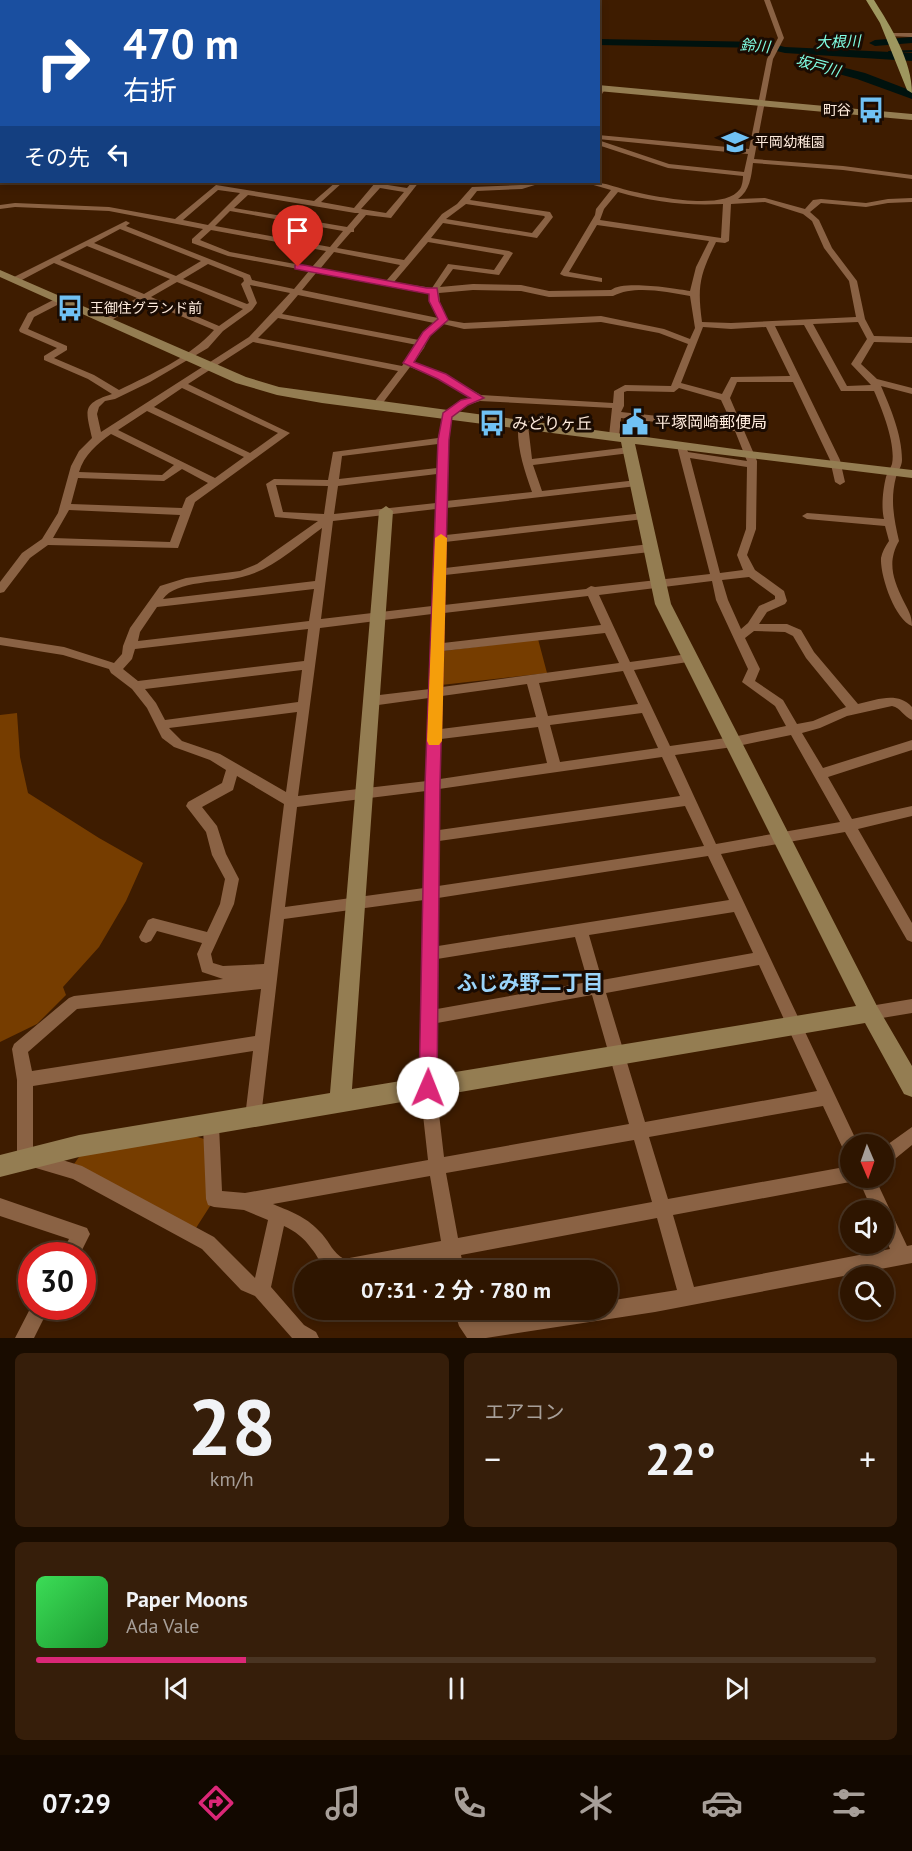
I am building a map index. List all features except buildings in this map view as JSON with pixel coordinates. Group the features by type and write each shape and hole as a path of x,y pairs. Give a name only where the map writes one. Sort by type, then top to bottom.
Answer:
{"main road":[{"path":"870,0 890,36 912,90"}],"street":[{"path":"727,201 741,193 748,174 770,60 782,38 766,0"},
{"path":"890,36 912,35"},
{"path":"601,88 912,117"},
{"path":"600,137 753,152"},
{"path":"600,143 668,166 748,174"},
{"path":"751,161 843,168 912,177"},
{"path":"315,204 339,183"},
{"path":"177,221 216,187 388,216 415,183"},
{"path":"388,284 445,216 475,189 522,187 532,183"},
{"path":"596,183 615,190 676,201 765,200 806,212 815,220 828,248 853,281 861,319 871,339"},
{"path":"355,211 378,185 409,191"},
{"path":"599,280 564,274 600,209 615,190"},
{"path":"246,192 195,241 228,254 427,291 521,288 549,294 613,293 617,289 654,288 694,294"},
{"path":"806,212 816,202 821,201 866,205 912,200"},
{"path":"443,221 534,236 549,217 547,214 464,201"},
{"path":"594,222 725,241 727,201"},
{"path":"0,207 84,207 177,221 405,263"},
{"path":"229,209 351,230"},
{"path":"46,541 66,507 72,475 82,453 97,439 252,339 351,230 364,212"},
{"path":"15,280 141,215"},
{"path":"97,439 92,414 93,406 102,399 119,394 147,380 205,346 220,329 249,308 252,303 245,284 248,282 247,276 120,226"},
{"path":"425,239 509,253 496,273 452,266 434,290 434,301 443,320"},
{"path":"713,240 700,267 694,294 699,328 675,388 665,390 625,388 619,391 618,411 624,441 637,483 663,604 688,658 870,1012 912,1087"},
{"path":"87,243 249,308"},
{"path":"53,260 220,329"},
{"path":"241,274 264,260"},
{"path":"105,320 208,261"},
{"path":"0,273 241,380 277,391 685,449 912,474"},
{"path":"248,282 464,326 601,319 661,331 694,343"},
{"path":"60,300 31,315 23,330 64,348 46,358 91,377 119,394"},
{"path":"276,315 420,343"},
{"path":"698,324 731,326 861,319"},
{"path":"376,406 420,348 420,343 426,334 443,320"},
{"path":"807,322 844,389 876,385 912,391"},
{"path":"769,323 835,460 840,482"},
{"path":"252,339 405,366 442,376 479,398"},
{"path":"871,339 912,340"},
{"path":"871,339 856,364 876,385 888,413 896,447 897,463 891,477 887,511 894,541 886,555 887,567 905,617 912,622"},
{"path":"740,636 752,626 763,609 781,601 780,594 751,573 742,555 751,530 752,465 748,448 725,398 734,379 795,379"},
{"path":"676,384 725,398"},
{"path":"0,589 24,557 38,544 46,541 174,546 190,500 285,433 182,385"},
{"path":"453,1260 436,1168 428,1088 433,785 443,440 447,415 465,403 479,398 618,411 738,428"},
{"path":"147,407 251,457"},
{"path":"523,425 522,437 527,463 538,494"},
{"path":"111,430 215,482"},
{"path":"253,1117 291,802 337,454 443,440"},
{"path":"527,463 624,441"},
{"path":"685,449 752,465"},
{"path":"685,449 722,600 754,669 748,682 779,703 912,936"},
{"path":"72,475 164,478 182,465"},
{"path":"443,470 334,483 274,482 271,484 279,515 329,518 637,483"},
{"path":"66,507 186,512"},
{"path":"340,1102 386,511"},
{"path":"807,516 819,513 890,522"},
{"path":"441,538 644,516"},
{"path":"329,518 261,567 241,574 186,582 164,589 134,631 128,656 115,670 136,686 152,706 166,735 178,744 215,757 291,802 363,795 733,742 816,725 844,712 892,701 902,704 912,715"},
{"path":"440,572 650,548"},
{"path":"129,646 658,582 751,573"},
{"path":"153,604 321,584"},
{"path":"591,590 845,1134"},
{"path":"752,626 787,628 797,633 810,655 855,709"},
{"path":"438,648 609,628"},
{"path":"0,641 64,651 109,665"},
{"path":"371,701 688,658"},
{"path":"136,686 310,665"},
{"path":"532,679 555,768"},
{"path":"160,725 305,706"},
{"path":"435,735 646,708"},
{"path":"820,774 912,745"},
{"path":"233,767 228,786 193,806 212,830 219,855 232,879 227,904 204,954 207,967 223,973 270,975"},
{"path":"432,836 689,800"},
{"path":"277,914 355,905 712,850 849,827 912,811"},
{"path":"430,954 738,905"},
{"path":"146,937 153,924 210,939"},
{"path":"580,929 688,1296"},
{"path":"428,1018 762,958"},
{"path":"25,1157 25,1080 20,1049 74,1003 270,975"},
{"path":"0,1166 25,1157 77,1146 211,1126 340,1102 912,1006"},
{"path":"25,1080 262,1042"},
{"path":"211,1126 214,1199 244,1201 828,1097"},
{"path":"894,1149 912,1135"},
{"path":"25,1157 76,1172 208,1243 247,1284 261,1290 298,1331 310,1338"},
{"path":"244,1201 300,1224 318,1242 330,1261 343,1268 840,1176"},
{"path":"0,1207 81,1234 77,1242"},
{"path":"261,1290 278,1215"},
{"path":"618,1307 907,1254 894,1233"},
{"path":"24,1338 34,1320"},
{"path":"465,1320 472,1331 540,1320"}],"shaded area":[{"path":"538,639 547,673 441,685 441,654 444,651"},
{"path":"17,713 20,757 28,793 143,863 126,901 99,947 63,987 66,995 37,1024 0,1042 0,715"},
{"path":"195,1136 207,1140 212,1203 196,1228 72,1167 81,1154"}],"waterway":[{"name":"大根川","path":"875,43 912,40"},
{"name":"鈴川","path":"600,42 764,45 785,50 912,57"},
{"path":"889,55 889,52 912,51"},
{"name":"坂戸川","path":"806,62 861,76 912,95"}],"slow traffic":[{"path":"434,741 441,538"}],"place":[{"name":"町谷","path":"871,110"},
{"name":"平岡幼稚園","path":"735,142"},
{"name":"王御住グランド前","path":"70,308"},
{"name":"平塚岡崎郵便局","path":"635,422"},
{"name":"みどりヶ丘","path":"492,423"}],"district":[{"name":"ふじみ野二丁目","path":"530,983"}],"route":[{"path":"298,267 427,291 434,290 434,301 443,320 426,334 420,343 420,348 408,363 442,376 479,398 465,403 447,415 443,440 433,785 428,1088"}]}
